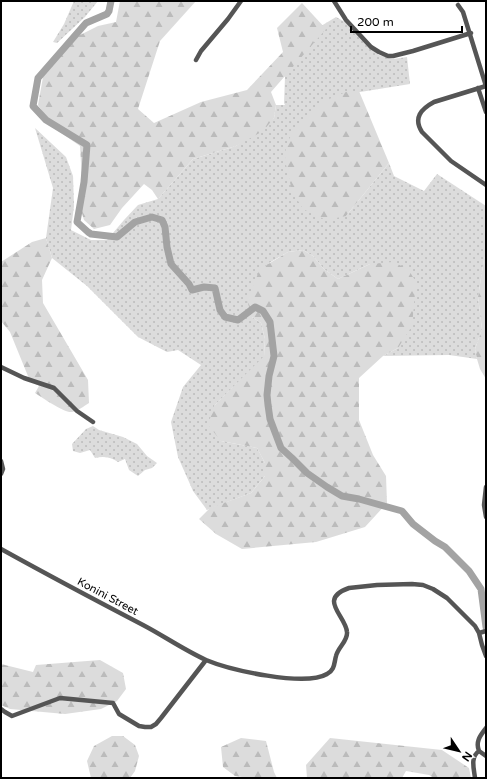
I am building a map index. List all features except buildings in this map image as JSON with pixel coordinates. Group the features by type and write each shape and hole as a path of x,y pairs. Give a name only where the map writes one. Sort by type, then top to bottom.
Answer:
{"street":[{"path":"196,60 201,51 242,1"},
{"path":"334,1 346,20 372,47 388,56 413,51 470,33"},
{"path":"458,5 463,12 486,86 434,102 425,107 419,115 418,123 422,132 451,161 486,185"},
{"path":"478,88 486,112"},
{"path":"1,367 24,378 54,388 77,411 93,422"},
{"path":"1,461 3,469 1,474"},
{"path":"486,487 484,505 486,517"},
{"name":"Konini Street","path":"1,549 206,660 236,670 278,677 302,679 325,676 333,669 337,653 348,633 347,628 336,609 335,600 337,595 341,592 354,587 412,584 428,587 448,598 475,626 479,633"},
{"path":"486,631 479,633 486,656"},
{"path":"1,709 12,716 60,698 113,703 119,714 139,726 145,728 151,727 161,718 206,660"},
{"path":"486,728 477,742 477,748 486,756"},
{"path":"475,778 474,758 475,753 479,751"}],"green space":[{"path":"74,1 98,1 85,17 57,43 53,42 64,24"},
{"path":"120,1 196,1 160,41 138,109 154,123 201,102 247,90 283,52 277,28 302,3 326,29 271,92 276,105 274,118 263,131 236,146 193,159 158,199 152,190 144,184 122,208 110,225 94,229 84,220 79,204 82,180 80,146 54,128 38,105 43,77 70,40 98,26 116,22"},
{"path":"336,17 345,22 379,55 393,59 407,57 410,84 354,93 346,216 389,163 394,176 424,191 437,174 486,206 486,255 484,259 478,297 482,329 475,349 477,359 449,355 383,356 398,348 370,264 338,279 324,269 313,256 303,250 288,252 269,263 252,317 261,323 265,339 264,357 214,406 221,441 257,448 265,463 265,476 251,493 207,510 193,491 178,457 171,422 183,387 201,365 178,350 167,352 138,337 87,286 52,258 46,238 53,188 35,128 66,157 73,176 74,206 71,230 91,240 107,240 138,205 158,199 193,159 236,146 274,118 276,105 285,105 285,77 271,68 321,26"},
{"path":"359,91 389,163 346,216 326,220 303,209 292,191 285,160 286,145 294,130 322,102 346,92"},
{"path":"46,238 52,258 42,280 43,303 88,380 89,403 79,410 72,412 59,408 35,393 39,386 30,381 10,332 1,321 1,262 32,242"},
{"path":"303,250 313,256 324,269 338,279 370,264 393,262 408,269 416,282 412,326 398,348 383,356 359,378 359,420 373,455 386,476 387,503 365,527 316,542 242,549 216,534 199,519 210,508 251,493 265,476 265,463 257,448 221,441 208,425 214,406 264,356 265,339 261,323 252,317 247,300 260,269 288,252"},
{"path":"486,255 486,379 480,369 475,349 482,329 478,297 484,259"},
{"path":"93,426 99,430 123,437 137,444 147,456 157,463 152,468 145,470 138,476 129,470 125,459 118,462 107,457 95,458 90,450 80,453 73,451 72,444 86,429"},
{"path":"100,660 123,673 126,689 117,701 101,709 65,714 10,709 1,705 1,664 33,672 36,665"},
{"path":"112,736 123,736 135,745 139,756 135,771 130,778 91,778 87,761 94,746"},
{"path":"241,738 266,741 277,778 249,778 235,776 223,767 221,747"},
{"path":"330,738 442,750 469,768 471,778 434,778 429,775 406,771 402,778 307,778 306,765"}],"waterway":[{"path":"111,1 107,14 86,23 38,78 33,106 46,120 87,145 84,182 77,222 91,234 117,237 135,222 152,217 162,220 165,227 167,247 171,264 189,284 192,290 204,287 215,288 220,310 225,317 238,320 255,307 263,311 270,322 274,356 269,376 267,395 268,405 270,419 281,448 307,473 327,487 342,496 359,499 402,511 413,524 445,547 469,571 481,589 486,627"}]}
